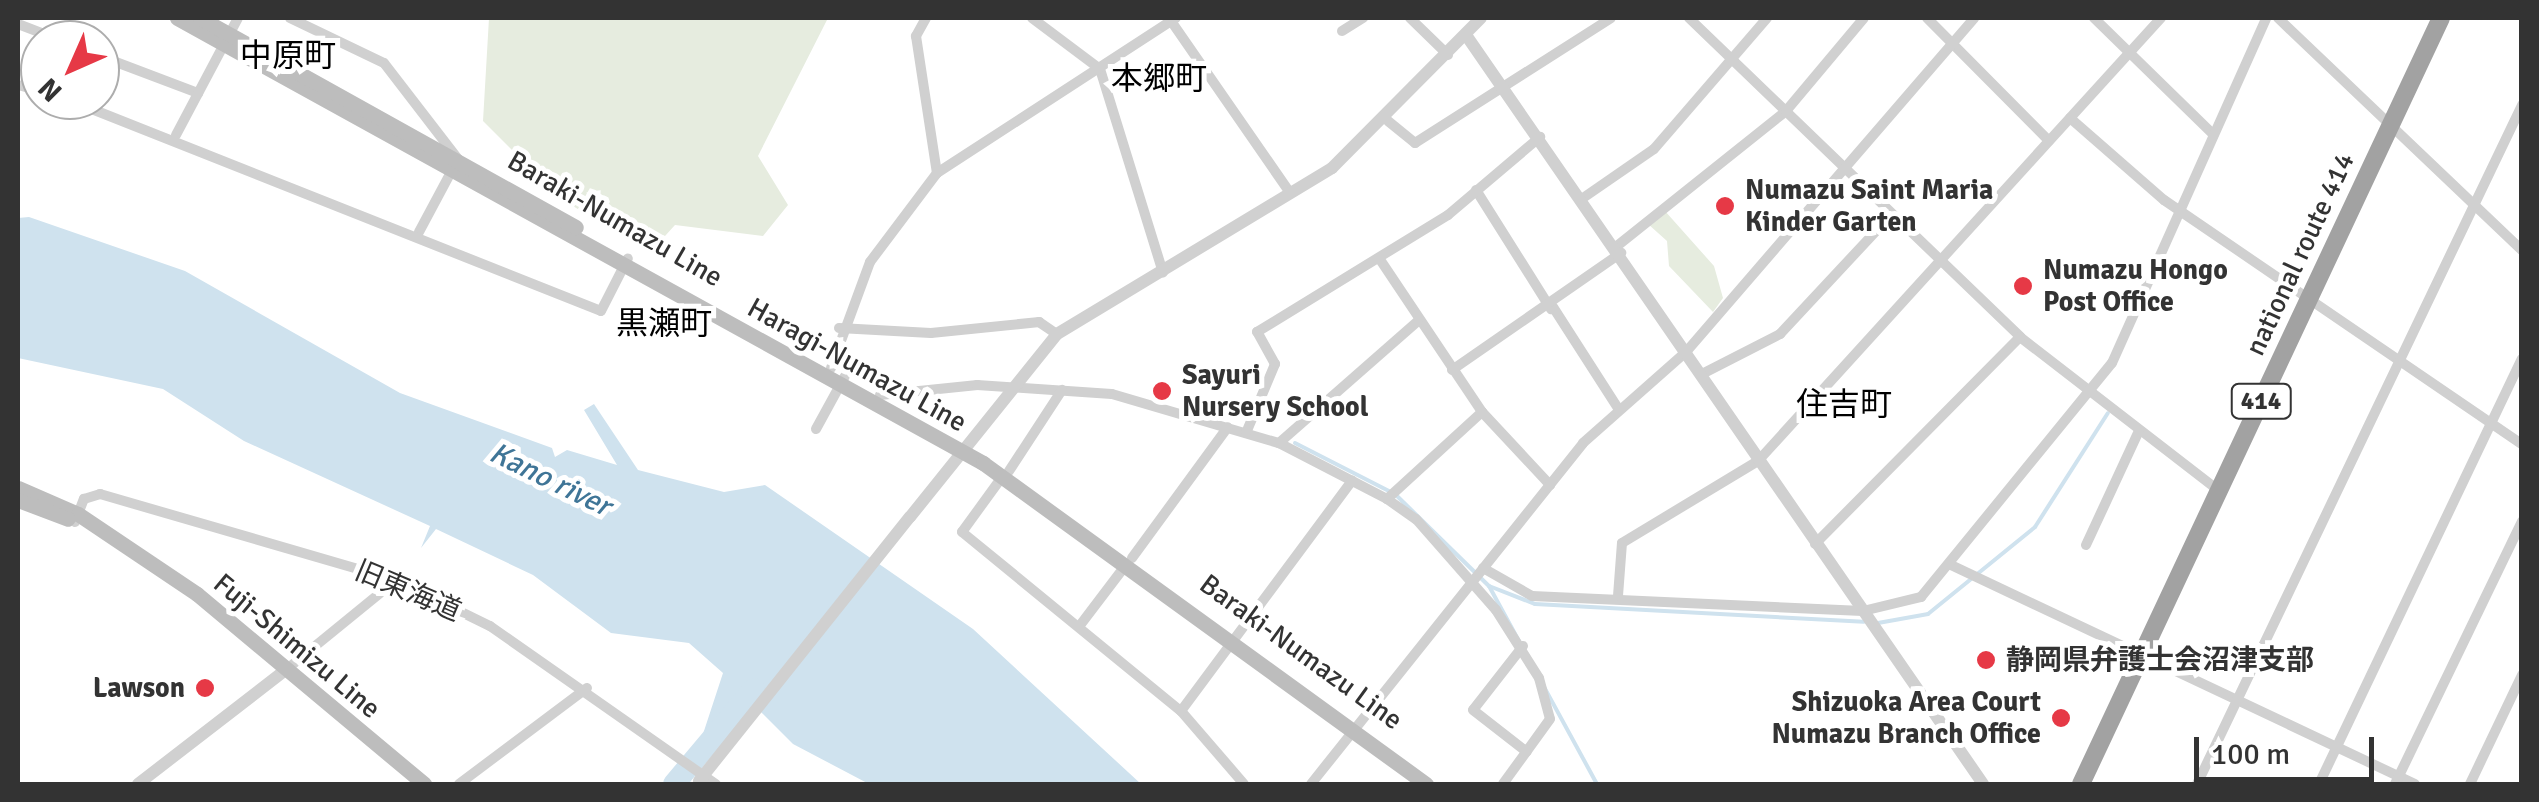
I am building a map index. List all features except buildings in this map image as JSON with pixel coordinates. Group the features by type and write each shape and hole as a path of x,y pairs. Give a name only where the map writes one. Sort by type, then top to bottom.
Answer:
{"highway":[{"name":"national route 414","path":"2081,784 2441,18"}],"main road":[{"path":"177,18 226,39"},
{"name":"Baraki-Numazu Line","path":"200,18 226,39 626,262 880,395 968,449 1440,784"},
{"name":"Haragi-Numazu Line","path":"839,376 968,449"},
{"path":"18,488 77,518"},
{"path":"18,500 77,518"},
{"name":"Fuji-Shimizu Line","path":"77,518 134,553 287,669 424,784"},
{"path":"1356,728 1426,784"}],"street":[{"path":"176,135 238,18"},
{"path":"290,18 312,36 384,63 455,164 419,232"},
{"path":"926,18 916,36 937,173"},
{"path":"1032,18 1100,69 1162,272"},
{"path":"816,429 839,376 840,328 870,262 937,173 1172,18 1290,194"},
{"path":"1342,31 1363,18"},
{"path":"1410,18 1448,55"},
{"path":"697,783 1057,334 1290,194 1388,121 1481,18"},
{"path":"1388,121 1415,143 1501,82 1612,18"},
{"path":"1689,18 2020,336 2219,491"},
{"path":"1583,198 1654,149 1766,18"},
{"path":"1452,370 1552,308 1786,111 1864,18"},
{"path":"1926,18 2049,141"},
{"path":"1312,784 1550,485 1619,410 1686,352 1850,172 1974,18"},
{"path":"2094,18 2212,133"},
{"path":"1618,596 1622,543 1758,461 2161,18"},
{"path":"1483,568 1532,596 1618,596 1862,611 1921,596 2092,394 2266,18"},
{"path":"2278,18 2389,128 2522,250"},
{"path":"1466,34 1619,249 1758,461 1983,784"},
{"path":"120,64 198,93"},
{"path":"2198,784 2522,106"},
{"path":"120,117 419,232 600,311 626,262"},
{"path":"2070,118 2177,209 2306,303 2487,427 2522,444"},
{"path":"1246,433 1275,364 1257,332 1381,261 1540,137"},
{"path":"1476,190 1619,410"},
{"path":"1702,374 1780,334 1892,214"},
{"path":"1381,261 1482,412 1550,485"},
{"path":"1278,443 1418,321"},
{"path":"840,328 930,332 1039,322 1057,334"},
{"path":"1815,544 2020,336"},
{"path":"2320,784 2522,359"},
{"path":"1062,390 962,532 1080,624 1181,711 1244,784"},
{"path":"880,395 1062,390 1228,427 1278,443 1387,500 1472,582 1523,646 1550,719 1510,782"},
{"path":"1387,500 1482,412"},
{"path":"1080,624 1228,427"},
{"path":"2086,544 2139,431"},
{"path":"1181,711 1352,481"},
{"name":"旧東海道","path":"77,518 84,499 100,494 396,580 586,688 716,784"},
{"path":"2396,780 2522,521"},
{"path":"1951,565 2337,746 2396,780 2415,784"},
{"path":"138,784 396,580"},
{"path":"1523,646 1472,710 1527,752"},
{"path":"2470,784 2522,674"},
{"path":"459,784 586,688"}],"shaded area":[{"path":"489,18 828,18 758,156 788,205 763,236 675,225 665,236 623,237 560,198 483,121"},
{"path":"1665,211 1714,266 1723,298 1713,312 1669,266 1667,241 1648,224"}],"water":[{"name":"Kano river","path":"29,217 185,271 400,393 552,448 555,457 567,450 617,465 584,410 594,404 638,470 724,492 765,485 973,629 1141,784 869,784 793,744 753,704 703,734 723,673 689,643 611,633 533,575 436,529 421,548 430,526 244,441 163,389 18,358 18,218"}],"waterway":[{"path":"1878,623 1928,614 2035,527 2108,413"},
{"path":"1295,443 1389,491"},
{"path":"1397,496 1489,586 1597,784"},
{"path":"1489,586 1535,604 1864,622"},
{"path":"674,784 754,689"}],"place":[{"name":"Numazu Saint Maria Kinder Garten","path":"1725,206"},
{"name":"Numazu Hongo Post Office","path":"2023,286"},
{"name":"Sayuri Nursery School","path":"1162,391"},
{"name":"静岡県弁護士会沼津支部","path":"1986,660"},
{"name":"Lawson","path":"205,688"},
{"name":"Shizuoka Area Court Numazu Branch Office","path":"2061,718"}],"district":[{"name":"中原町","path":"288,56"},
{"name":"本郷町","path":"1159,79"},
{"name":"黒瀬町","path":"664,324"},
{"name":"住吉町","path":"1844,405"}]}
